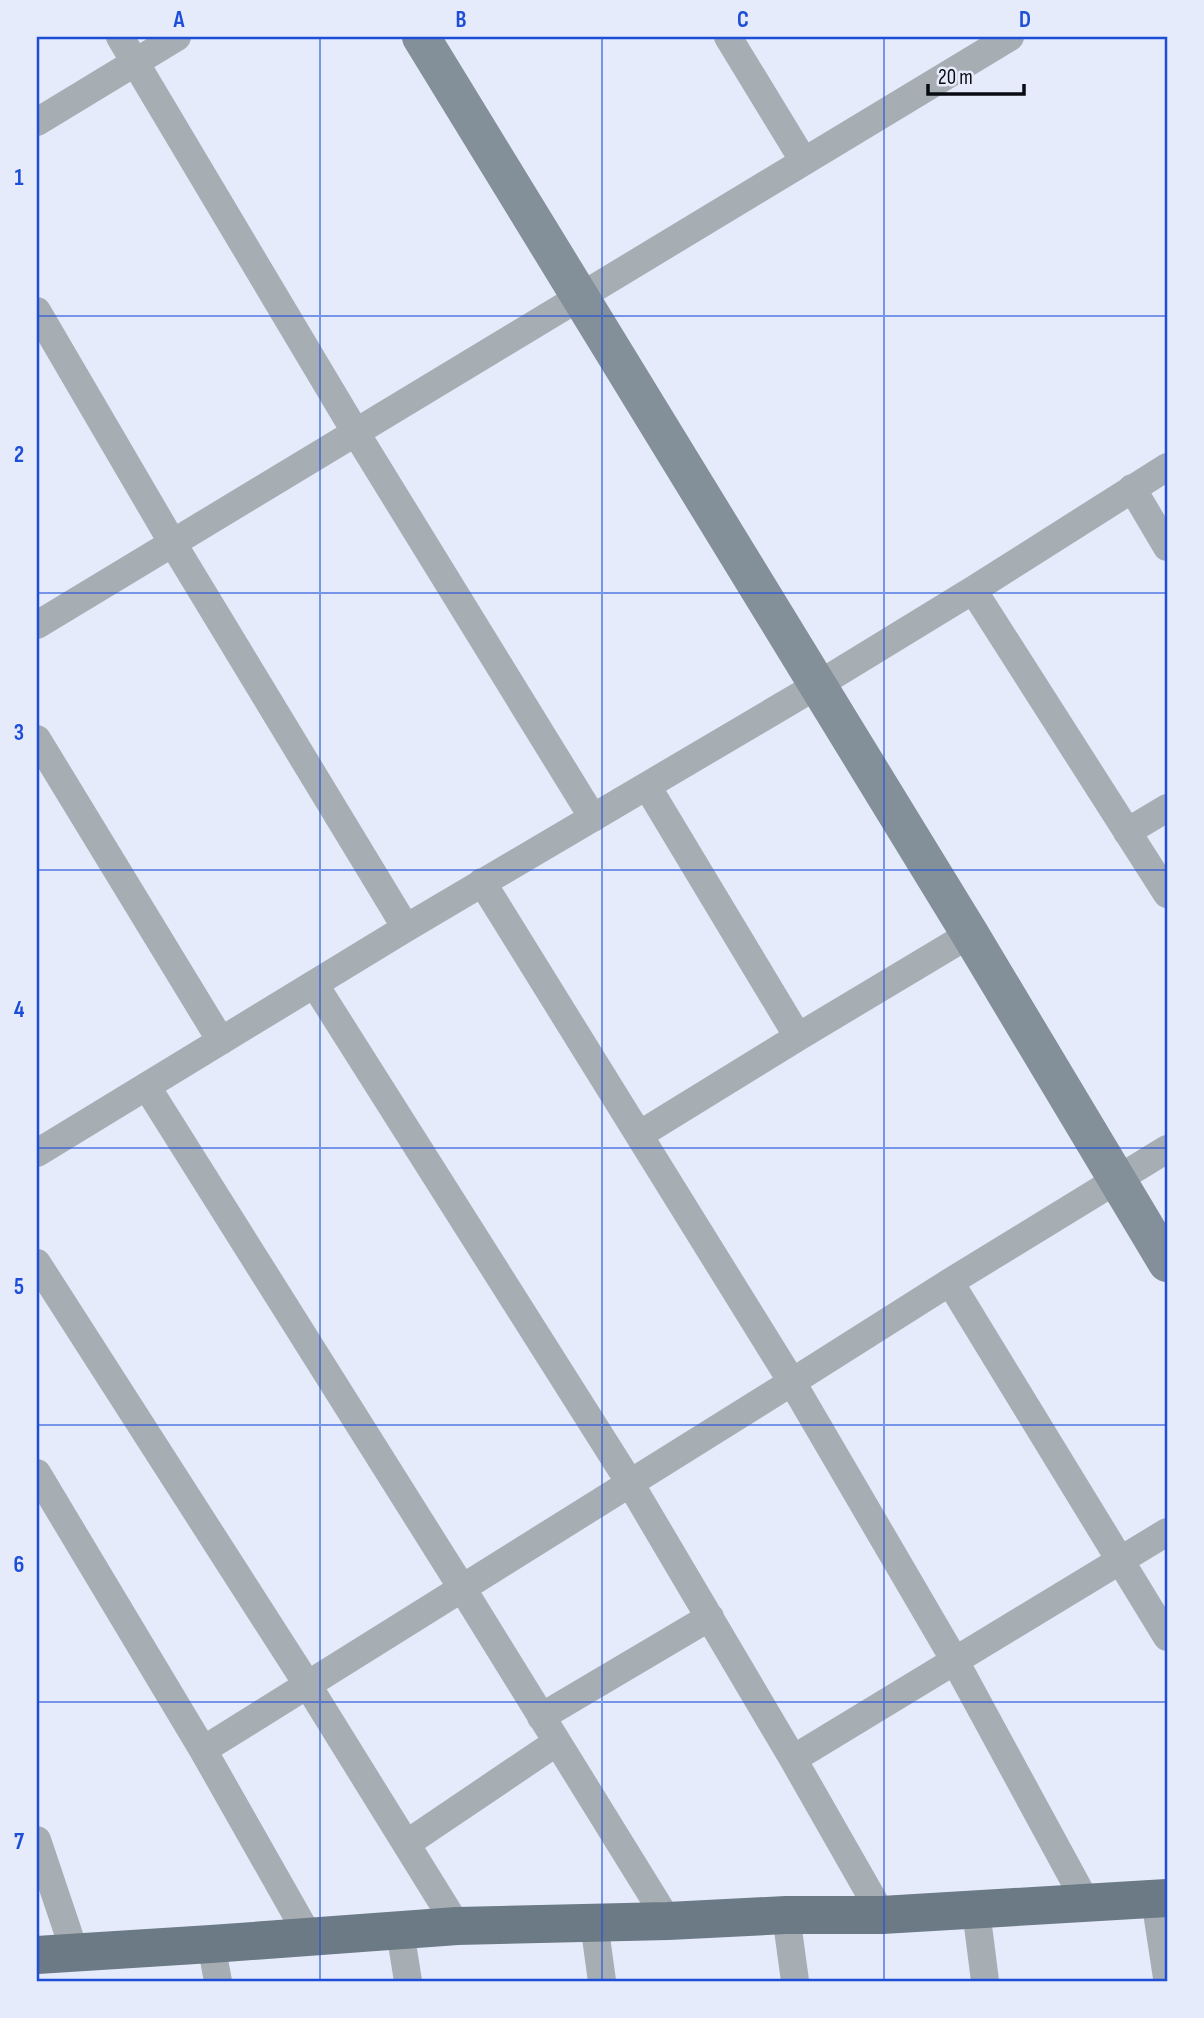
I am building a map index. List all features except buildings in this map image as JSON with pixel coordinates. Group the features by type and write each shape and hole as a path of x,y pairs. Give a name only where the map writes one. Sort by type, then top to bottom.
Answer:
{"main road":[{"path":"37,1955 457,1926 786,1915 882,1915 1161,1898"}],"street":[{"path":"120,37 356,433 593,818"},
{"path":"37,122 177,37"},
{"path":"421,37 970,934 1167,1263"},
{"path":"728,37 803,160"},
{"path":"37,625 579,298 993,41"},
{"path":"37,311 172,542 406,928"},
{"path":"39,1146 147,1087 482,882 816,686 1167,467"},
{"path":"1132,488 1167,547"},
{"path":"973,590 1167,894"},
{"path":"37,739 221,1041"},
{"path":"647,786 798,1037"},
{"path":"1128,832 1167,808"},
{"path":"482,882 792,1382 956,1661 1087,1904"},
{"path":"639,1135 970,934"},
{"path":"314,985 630,1483 882,1915"},
{"path":"147,1087 668,1921"},
{"path":"203,1750 1167,1149"},
{"path":"37,1263 307,1684 457,1926"},
{"path":"950,1282 1167,1637"},
{"path":"37,1474 203,1750 309,1937"},
{"path":"793,1759 1167,1532"},
{"path":"541,1717 710,1617"},
{"path":"406,1844 557,1742"},
{"path":"37,1840 75,1953"},
{"path":"1161,1898 1167,1978"},
{"path":"976,1910 985,1981"},
{"path":"786,1915 795,1981"},
{"path":"594,1923 602,1981"},
{"path":"400,1931 408,1981"},
{"path":"211,1944 218,1981"}]}
